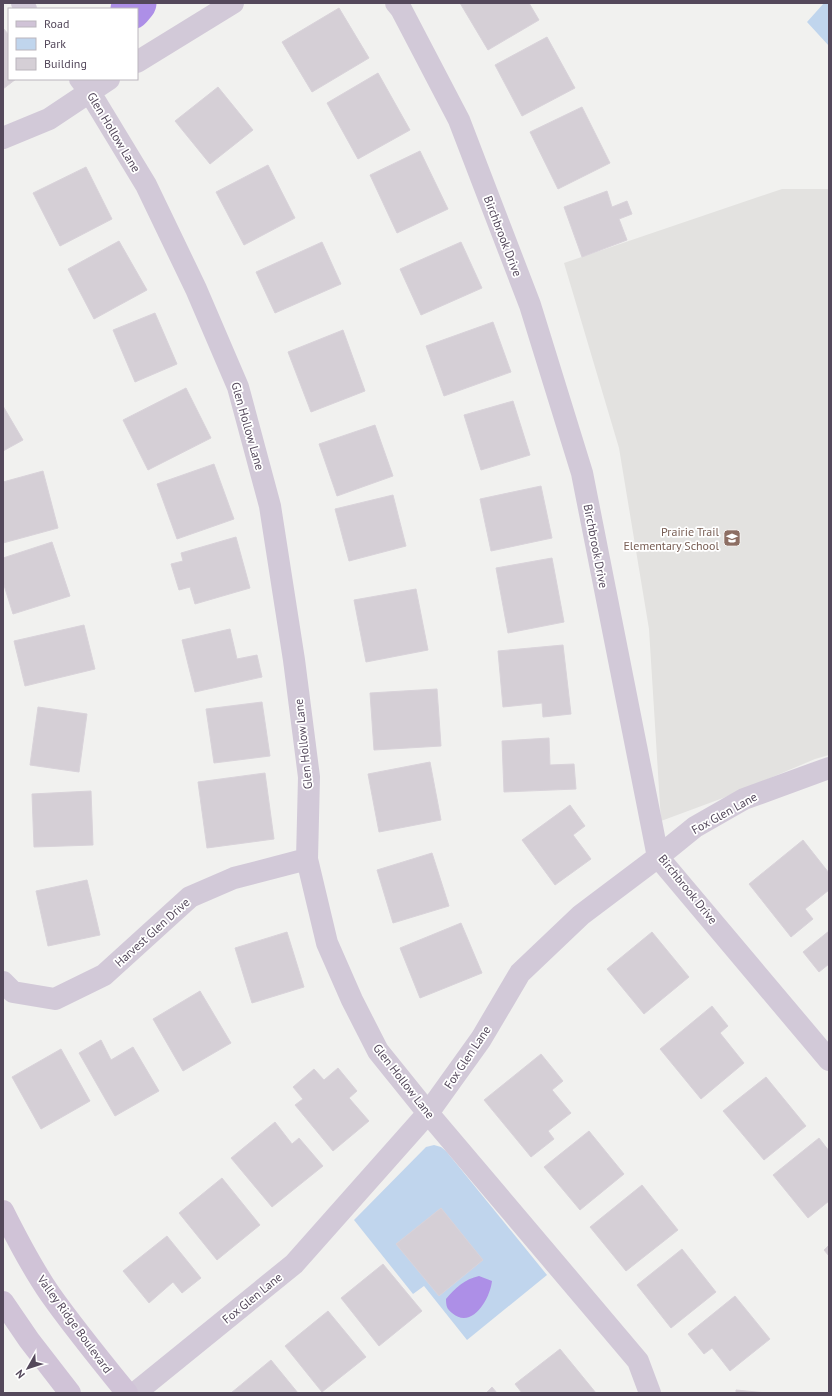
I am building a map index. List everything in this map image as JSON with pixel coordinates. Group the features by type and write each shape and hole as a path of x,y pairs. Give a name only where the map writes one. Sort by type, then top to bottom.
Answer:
{"main road":[{"name":"Valley Ridge Boulevard","path":"3,1212 50,1293 92,1350 127,1393"},
{"path":"3,1302 29,1340 70,1393"}],"street":[{"path":"138,61 233,3"},
{"name":"Birchbrook Drive","path":"396,3 459,120 530,305 582,473 658,857 829,1060"},
{"path":"3,138 50,119 84,85 105,80"},
{"name":"Glen Hollow Lane","path":"84,85 146,185 196,289 238,388 270,506 294,660 309,777 307,859 327,943 352,1000 378,1051 428,1113 638,1361 650,1393"},
{"name":"Fox Glen Lane","path":"135,1393 294,1264 428,1113 481,1039 520,973 581,915 695,827 744,799 829,768"},
{"name":"Harvest Glen Drive","path":"3,982 13,992 55,999 104,975 190,898 234,878 307,859"}],"shaded area":[{"name":"Prairie Trail Elementary School","path":"782,189 829,189 829,755 815,759 723,798 661,821 649,629 619,448 564,263"},
{"path":"479,1276 492,1281 491,1288 484,1304 473,1315 466,1318 459,1317 452,1313 447,1307 446,1299 461,1284 469,1279"}],"green space":[{"path":"824,3 829,3 829,46 807,22"},
{"path":"434,1145 441,1147 446,1151 547,1275 467,1340 424,1286 413,1294 354,1220 426,1147"}],"building":[{"path":"460,3 529,3 539,20 488,50"},
{"path":"339,8 369,58 312,92 282,42"},
{"path":"3,28 8,34 8,80 15,80 3,89"},
{"path":"547,37 575,88 522,116 495,65"},
{"path":"378,73 410,130 358,159 327,103"},
{"path":"218,87 253,130 210,164 175,121"},
{"path":"582,107 610,163 558,189 530,132"},
{"path":"420,151 448,209 397,233 370,175"},
{"path":"268,165 295,218 244,245 216,192"},
{"path":"86,167 112,219 60,246 33,193"},
{"path":"607,191 612,207 627,201 632,214 619,219 627,240 582,257 564,207"},
{"path":"119,241 147,290 94,319 68,269"},
{"path":"322,242 341,284 275,313 256,272"},
{"path":"461,242 482,288 421,315 400,269"},
{"path":"155,313 177,364 135,382 113,330"},
{"path":"493,322 511,372 444,396 426,346"},
{"path":"343,330 365,391 311,412 288,352"},
{"path":"186,388 211,438 148,470 123,420"},
{"path":"513,401 530,455 481,470 464,415"},
{"path":"3,406 23,440 3,451"},
{"path":"375,425 393,476 337,496 319,444"},
{"path":"214,464 234,519 177,539 157,484"},
{"path":"43,471 58,528 3,543 3,482"},
{"path":"541,486 552,538 491,551 480,499"},
{"path":"393,495 406,546 349,561 335,509"},
{"path":"236,537 250,588 195,604 190,587 179,590 171,564 183,561 181,553"},
{"path":"52,542 70,596 13,614 3,582 3,558"},
{"path":"552,558 564,622 508,633 496,568"},
{"path":"416,589 428,650 366,662 354,600"},
{"path":"84,625 95,669 25,686 14,641"},
{"path":"230,629 237,659 257,655 262,677 195,692 182,640"},
{"path":"563,645 571,714 543,717 542,703 503,707 498,651"},
{"path":"437,689 441,746 374,750 370,693"},
{"path":"262,702 270,756 214,763 206,709"},
{"path":"38,707 87,714 79,772 30,765"},
{"path":"549,738 550,765 574,764 576,789 504,792 502,741"},
{"path":"430,762 441,820 379,832 368,774"},
{"path":"265,773 274,839 207,848 198,782"},
{"path":"91,791 93,845 34,847 32,794"},
{"path":"570,805 585,826 573,835 591,859 555,885 522,840"},
{"path":"803,840 829,873 829,890 805,909 813,919 791,937 749,884"},
{"path":"432,853 449,906 393,923 377,870"},
{"path":"87,880 100,935 48,946 36,891"},
{"path":"461,923 482,973 420,998 400,948"},
{"path":"829,931 829,964 819,972 803,952"},
{"path":"287,932 304,987 252,1003 235,948"},
{"path":"652,932 689,977 644,1014 607,969"},
{"path":"200,991 231,1043 183,1071 153,1019"},
{"path":"712,1006 728,1026 720,1033 744,1063 701,1099 660,1049"},
{"path":"101,1040 111,1060 133,1047 159,1091 115,1116 79,1053"},
{"path":"61,1049 90,1101 41,1129 12,1077"},
{"path":"541,1054 563,1081 552,1090 571,1113 548,1131 554,1139 531,1157 484,1100"},
{"path":"338,1068 357,1091 349,1098 369,1121 333,1151 295,1105 303,1099 293,1087 314,1069 324,1080"},
{"path":"766,1077 806,1126 764,1160 723,1111"},
{"path":"275,1122 292,1144 299,1138 323,1166 272,1207 231,1158"},
{"path":"589,1131 624,1174 580,1210 544,1167"},
{"path":"819,1138 829,1151 829,1201 808,1218 773,1175"},
{"path":"222,1178 260,1225 217,1260 179,1213"},
{"path":"642,1185 678,1230 626,1271 590,1227"},
{"path":"441,1208 483,1260 439,1296 396,1244"},
{"path":"167,1236 201,1278 182,1293 173,1282 149,1303 123,1271"},
{"path":"829,1245 829,1256 824,1250"},
{"path":"682,1249 716,1292 671,1328 637,1285"},
{"path":"383,1264 422,1311 379,1346 341,1298"},
{"path":"735,1296 770,1339 730,1371 712,1348 704,1354 688,1334"},
{"path":"328,1311 366,1357 322,1392 285,1346"},
{"path":"560,1349 596,1393 522,1393 515,1384"},
{"path":"271,1360 298,1393 231,1393"},
{"path":"492,1387 497,1393 486,1393"},
{"path":"736,1390 767,1393 736,1393"}],"waterway":[{"path":"132,8 136,3"}],"place":[{"name":"Prairie Trail Elementary School","path":"732,538"}]}
